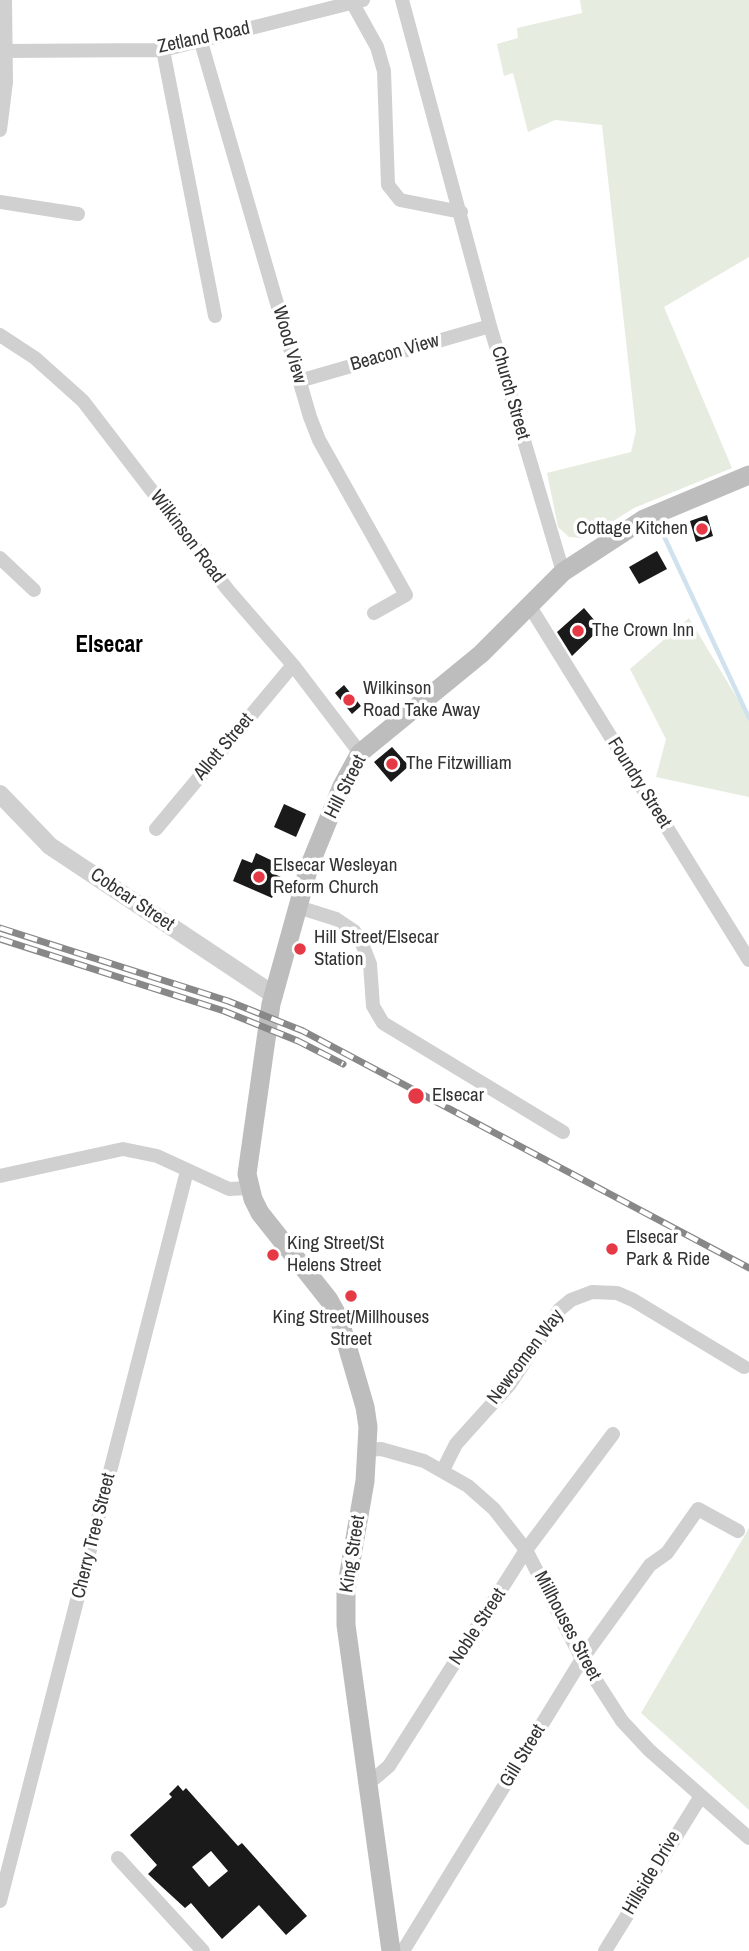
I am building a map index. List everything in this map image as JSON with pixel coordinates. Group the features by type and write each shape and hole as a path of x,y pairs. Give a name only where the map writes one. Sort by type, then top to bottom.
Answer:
{"main road":[{"name":"Hill Street","path":"249,1188 249,1146 272,1000 309,867 360,753 481,654 562,572 644,519 741,479"},
{"name":"King Street","path":"249,1188 260,1213 330,1300 339,1318 365,1407 365,1481 346,1590 346,1625 365,1780 391,1951"}],"street":[{"path":"0,130 5,0"},
{"name":"Church Street","path":"402,0 490,326 562,572"},
{"path":"357,1 377,47 384,71 388,185 400,200 461,212"},
{"name":"Zetland Road","path":"3,51 163,50 357,1"},
{"name":"Wood View","path":"201,42 299,381 319,440 406,595 374,613"},
{"path":"163,50 215,316"},
{"path":"0,202 78,214"},
{"name":"Beacon View","path":"299,381 490,326"},
{"name":"Wilkinson Road","path":"0,335 35,358 83,401 228,590 293,665 360,753"},
{"path":"0,558 34,590"},
{"name":"Foundry Street","path":"529,605 749,960"},
{"name":"Allott Street","path":"156,829 293,665"},
{"name":"Cobcar Street","path":"0,794 21,819 50,846 272,1000"},
{"path":"298,907 336,919 361,941 370,964 373,1006 383,1023 563,1132"},
{"path":"0,1176 123,1149 157,1156 229,1189 249,1188"},
{"name":"Cherry Tree Street","path":"0,1900 187,1171"},
{"name":"Newcomen Way","path":"443,1470 464,1433 510,1384 559,1310 571,1300 592,1292 617,1293 633,1300 744,1367"},
{"name":"Noble Street","path":"365,1780 375,1778 389,1766 526,1550 613,1434"},
{"name":"Millhouses Street","path":"367,1450 397,1453 443,1470 495,1508 526,1550 582,1659 622,1721 749,1838"},
{"name":"Gill Street","path":"403,1951 582,1659 650,1565 667,1553 698,1509 738,1531"},
{"name":"Hillside Drive","path":"605,1951 701,1796"},
{"path":"118,1858 203,1951"}],"shaded area":[{"path":"580,0 749,0 749,257 664,307 732,468 634,508 581,538 569,537 558,527 547,473 631,452 636,431 602,125 555,120 528,132 513,73 504,76 497,44 518,38 517,28 582,13"},
{"path":"689,618 749,718 749,797 656,777 666,739 630,669"},
{"path":"749,1528 749,1810 641,1713"}],"building":[{"name":"Cottage Kitchen","path":"707,515 713,536 696,542 690,521"},
{"path":"657,551 667,569 639,584 629,567"},
{"name":"The Crown Inn","path":"584,608 601,628 572,656 557,632"},
{"path":"344,685 361,706 352,714 335,693"},
{"name":"The Fitzwilliam","path":"392,747 409,766 391,782 374,762"},
{"path":"284,804 306,814 296,837 274,827"},
{"path":"256,853 275,862 270,872 281,877 272,898 233,881 242,859 252,863"},
{"path":"178,1785 183,1791 186,1788 238,1846 242,1843 307,1916 286,1935 259,1905 222,1939 191,1903 185,1908 148,1874 157,1865 130,1835 172,1797 169,1794","holes":["211,1851 228,1871 209,1887 192,1867"]}],"waterway":[{"path":"662,532 749,718"}],"railway":[{"path":"0,928 228,1001 303,1031 749,1268"},
{"path":"0,939 224,1011 298,1041 343,1064"}],"place":[{"name":"Cottage Kitchen","path":"702,529"},
{"name":"The Crown Inn","path":"578,631"},
{"name":"Wilkinson Road Take Away","path":"349,700"},
{"name":"The Fitzwilliam","path":"392,764"},
{"name":"Elsecar Wesleyan Reform Church","path":"259,877"},
{"name":"Hill Street/Elsecar Station","path":"300,949"},
{"name":"Elsecar","path":"416,1096"},
{"name":"Elsecar Park & Ride","path":"612,1249"},
{"name":"King Street/St Helens Street","path":"273,1255"},
{"name":"King Street/Millhouses Street","path":"351,1296"}],"district":[{"name":"Elsecar","path":"109,646"}]}
